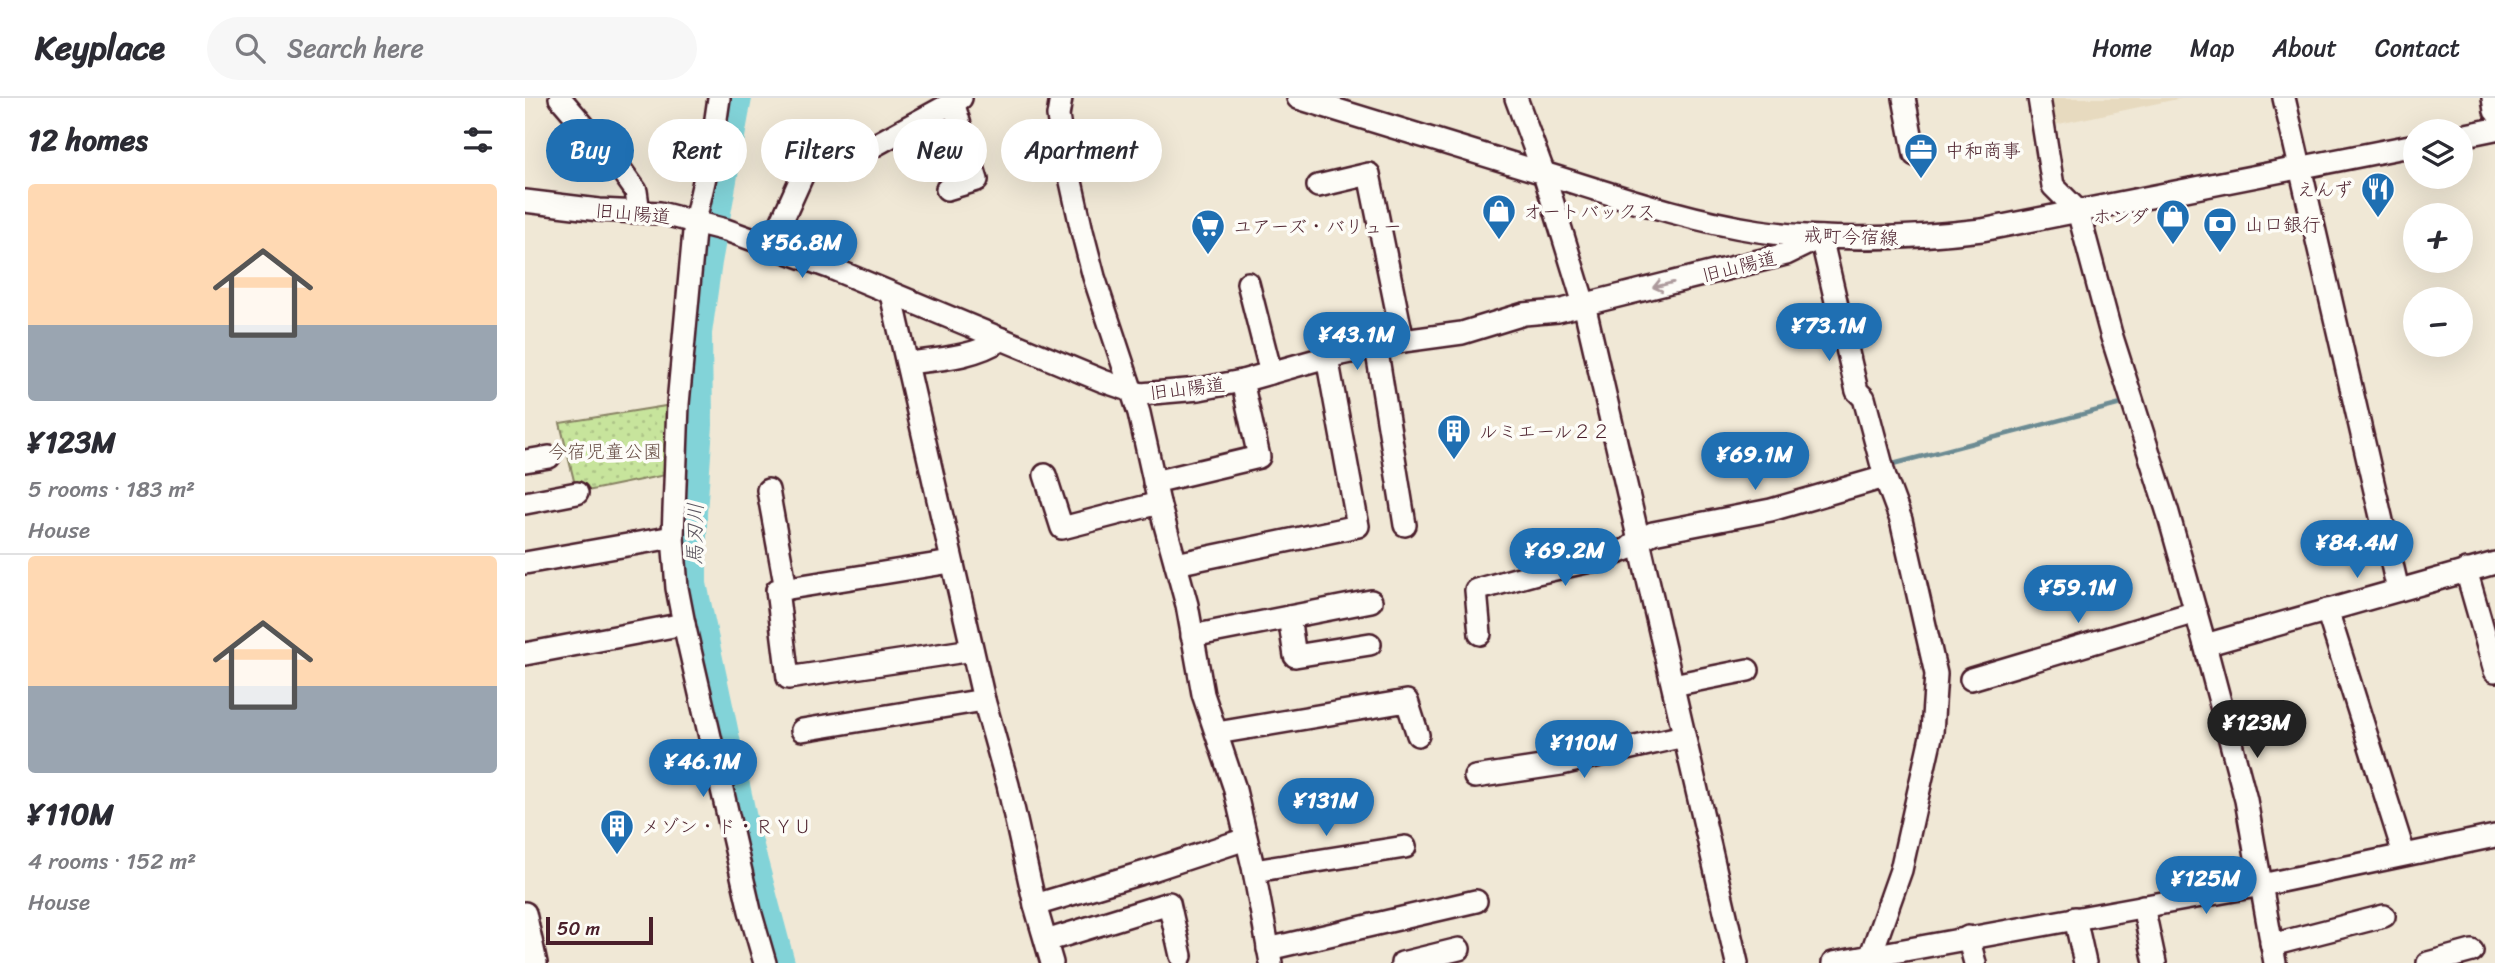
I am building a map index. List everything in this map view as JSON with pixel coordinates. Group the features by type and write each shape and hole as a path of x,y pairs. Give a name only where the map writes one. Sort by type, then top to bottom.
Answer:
{"street":[{"path":"560,98 636,191 639,212"},
{"path":"719,98 681,353 673,537 677,588 684,625 750,911 765,963"},
{"path":"1061,98 1058,116 1082,231 1094,277 1132,391 1156,493 1177,564 1203,694 1234,786 1270,956 1476,901"},
{"name":"戒町今宿線","path":"1299,98 1707,222 1821,237 1924,237 1982,230 2403,147"},
{"path":"1517,98 1544,174 1584,304 1737,963"},
{"path":"1904,98 1915,155"},
{"path":"2039,98 2053,186 2078,211 2111,334 2168,513 2196,612 2246,800 2273,953"},
{"path":"2284,98 2399,590"},
{"path":"2493,98 2495,111"},
{"path":"771,245 808,163 866,150 957,100 977,180 947,189"},
{"path":"2473,134 2495,129"},
{"path":"1318,186 1369,174 1403,341"},
{"name":"旧山陽道","path":"525,201 599,210 660,213 726,230 771,245 1103,382 1140,394 1199,389 1242,381 1327,356 1462,333 1511,317 1558,311 1786,254 1821,237"},
{"path":"1821,237 1857,391 1864,398 1885,477 1901,520 1936,674 1932,732 1901,870 1869,960"},
{"path":"1248,283 1271,373"},
{"path":"891,294 984,700 1052,963"},
{"path":"908,363 950,358 991,347 1002,340"},
{"path":"1376,346 1405,525"},
{"path":"1177,564 1358,526 1327,356"},
{"path":"1045,475 1062,528 1259,457 1242,381"},
{"path":"525,461 549,457"},
{"path":"1480,634 1476,590 1604,558 1628,549 1653,533 1771,510 1885,477"},
{"path":"768,490 786,589"},
{"path":"525,503 577,493"},
{"path":"525,563 673,537"},
{"path":"951,562 777,590 788,678 972,650"},
{"path":"2205,645 2495,562"},
{"path":"2466,570 2495,671"},
{"path":"1192,636 1371,601"},
{"path":"2327,610 2404,854"},
{"path":"1972,678 2196,612"},
{"path":"1289,617 1295,656 1370,643"},
{"path":"525,654 684,625"},
{"path":"1673,685 1748,670"},
{"path":"802,730 984,700"},
{"path":"1217,733 1407,701 1418,734"},
{"path":"1475,777 1561,764 1683,736"},
{"path":"1833,963 1869,960 1968,937 2262,885 2495,836"},
{"path":"1035,905 1246,839"},
{"path":"1254,871 1405,847"},
{"path":"1046,941 1169,903 1181,956"},
{"path":"2143,906 2155,963"},
{"path":"525,913 536,963"},
{"path":"2273,953 2283,942 2384,916"},
{"path":"2075,918 2085,963"},
{"path":"1968,937 1975,963"},
{"path":"1402,963 1459,949"},
{"path":"2428,963 2472,951"}],"shaded area":[{"path":"2050,98 2182,98 2054,125"}],"green space":[{"name":"今宿児童公園","path":"678,404 675,473 577,493 560,423"}],"waterway":[{"name":"馬刃川","path":"739,98 699,333 700,425 694,514 694,584 746,828 782,963"},
{"path":"1889,465 2125,403"}],"place":[{"name":"中和商事","path":"1921,180"},
{"name":"えんず","path":"2378,219"},
{"name":"オートバックス","path":"1499,241"},
{"name":"ホンダ","path":"2173,246"},
{"name":"山口銀行","path":"2220,254"},
{"name":"ユアーズ・バリュー","path":"1208,256"},
{"name":"ルミエール２２","path":"1454,461"},
{"name":"メゾン・ド・ＲＹＵ","path":"617,856"}]}
